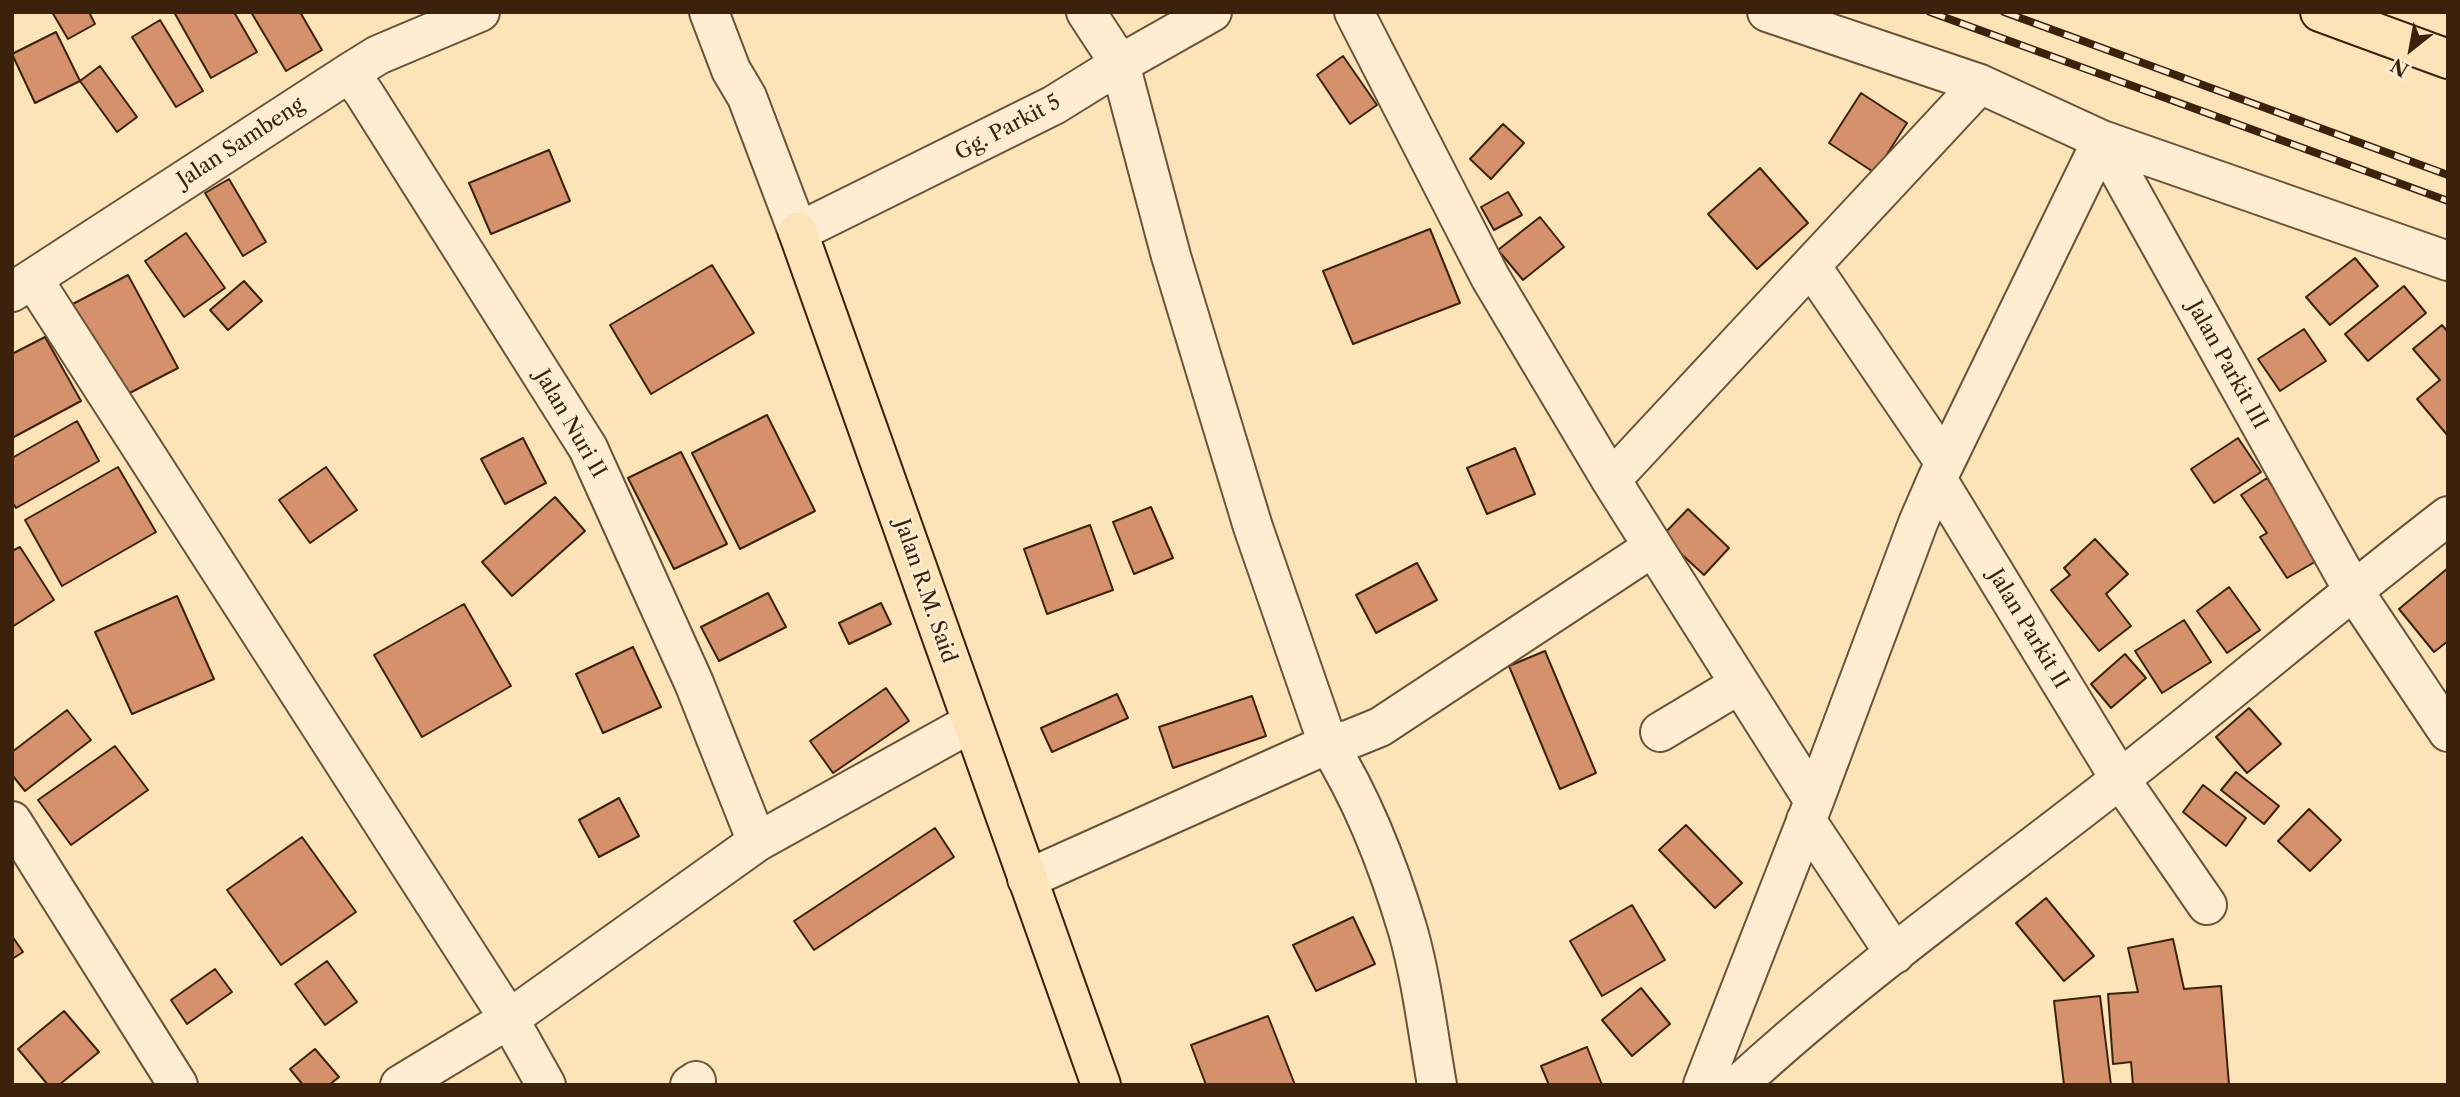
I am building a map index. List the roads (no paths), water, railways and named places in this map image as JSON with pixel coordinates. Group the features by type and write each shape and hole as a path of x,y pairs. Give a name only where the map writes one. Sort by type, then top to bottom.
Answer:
{"main road":[{"path":"2320,12 2448,59"},
{"name":"Jalan R.M. Said","path":"798,232 1101,1085"}],"street":[{"name":"Jalan Sambeng","path":"22,285 378,55 407,26 480,12"},
{"name":"Jalan R.M. Said","path":"709,12 731,70 747,97 798,232"},
{"name":"Jalan R.M. Said","path":"725,12 744,66 747,97"},
{"path":"1086,12 1120,64 1171,256 1253,527 1328,744 1347,774 1374,837 1408,933 1437,1085"},
{"name":"Gg. Parkit 5","path":"798,232 1054,105 1212,12"},
{"path":"1354,12 1490,277 1611,480 1740,684 1895,954"},
{"path":"1767,12 1980,84 2102,140 2448,261"},
{"name":"Jalan Nuri II","path":"349,73 589,448 694,683 757,842"},
{"path":"1611,480 1980,84"},
{"path":"1703,1085 1918,523 2102,140"},
{"name":"Jalan Parkit III","path":"2102,140 2353,590 2448,732"},
{"name":"Jalan Parkit II","path":"1811,266 1941,471 2120,779 2207,905"},
{"path":"22,285 509,1019 546,1085"},
{"path":"1738,1085 1844,993 2120,779 2448,516"},
{"path":"1027,879 1328,744 1348,740 1380,727 1653,547"},
{"path":"1660,732 1740,684"},
{"path":"400,1085 509,1019 757,842 971,723"},
{"path":"12,821 178,1085"}],"railway":[{"path":"1930,12 2448,201"},
{"path":"2004,12 2448,175"}]}
